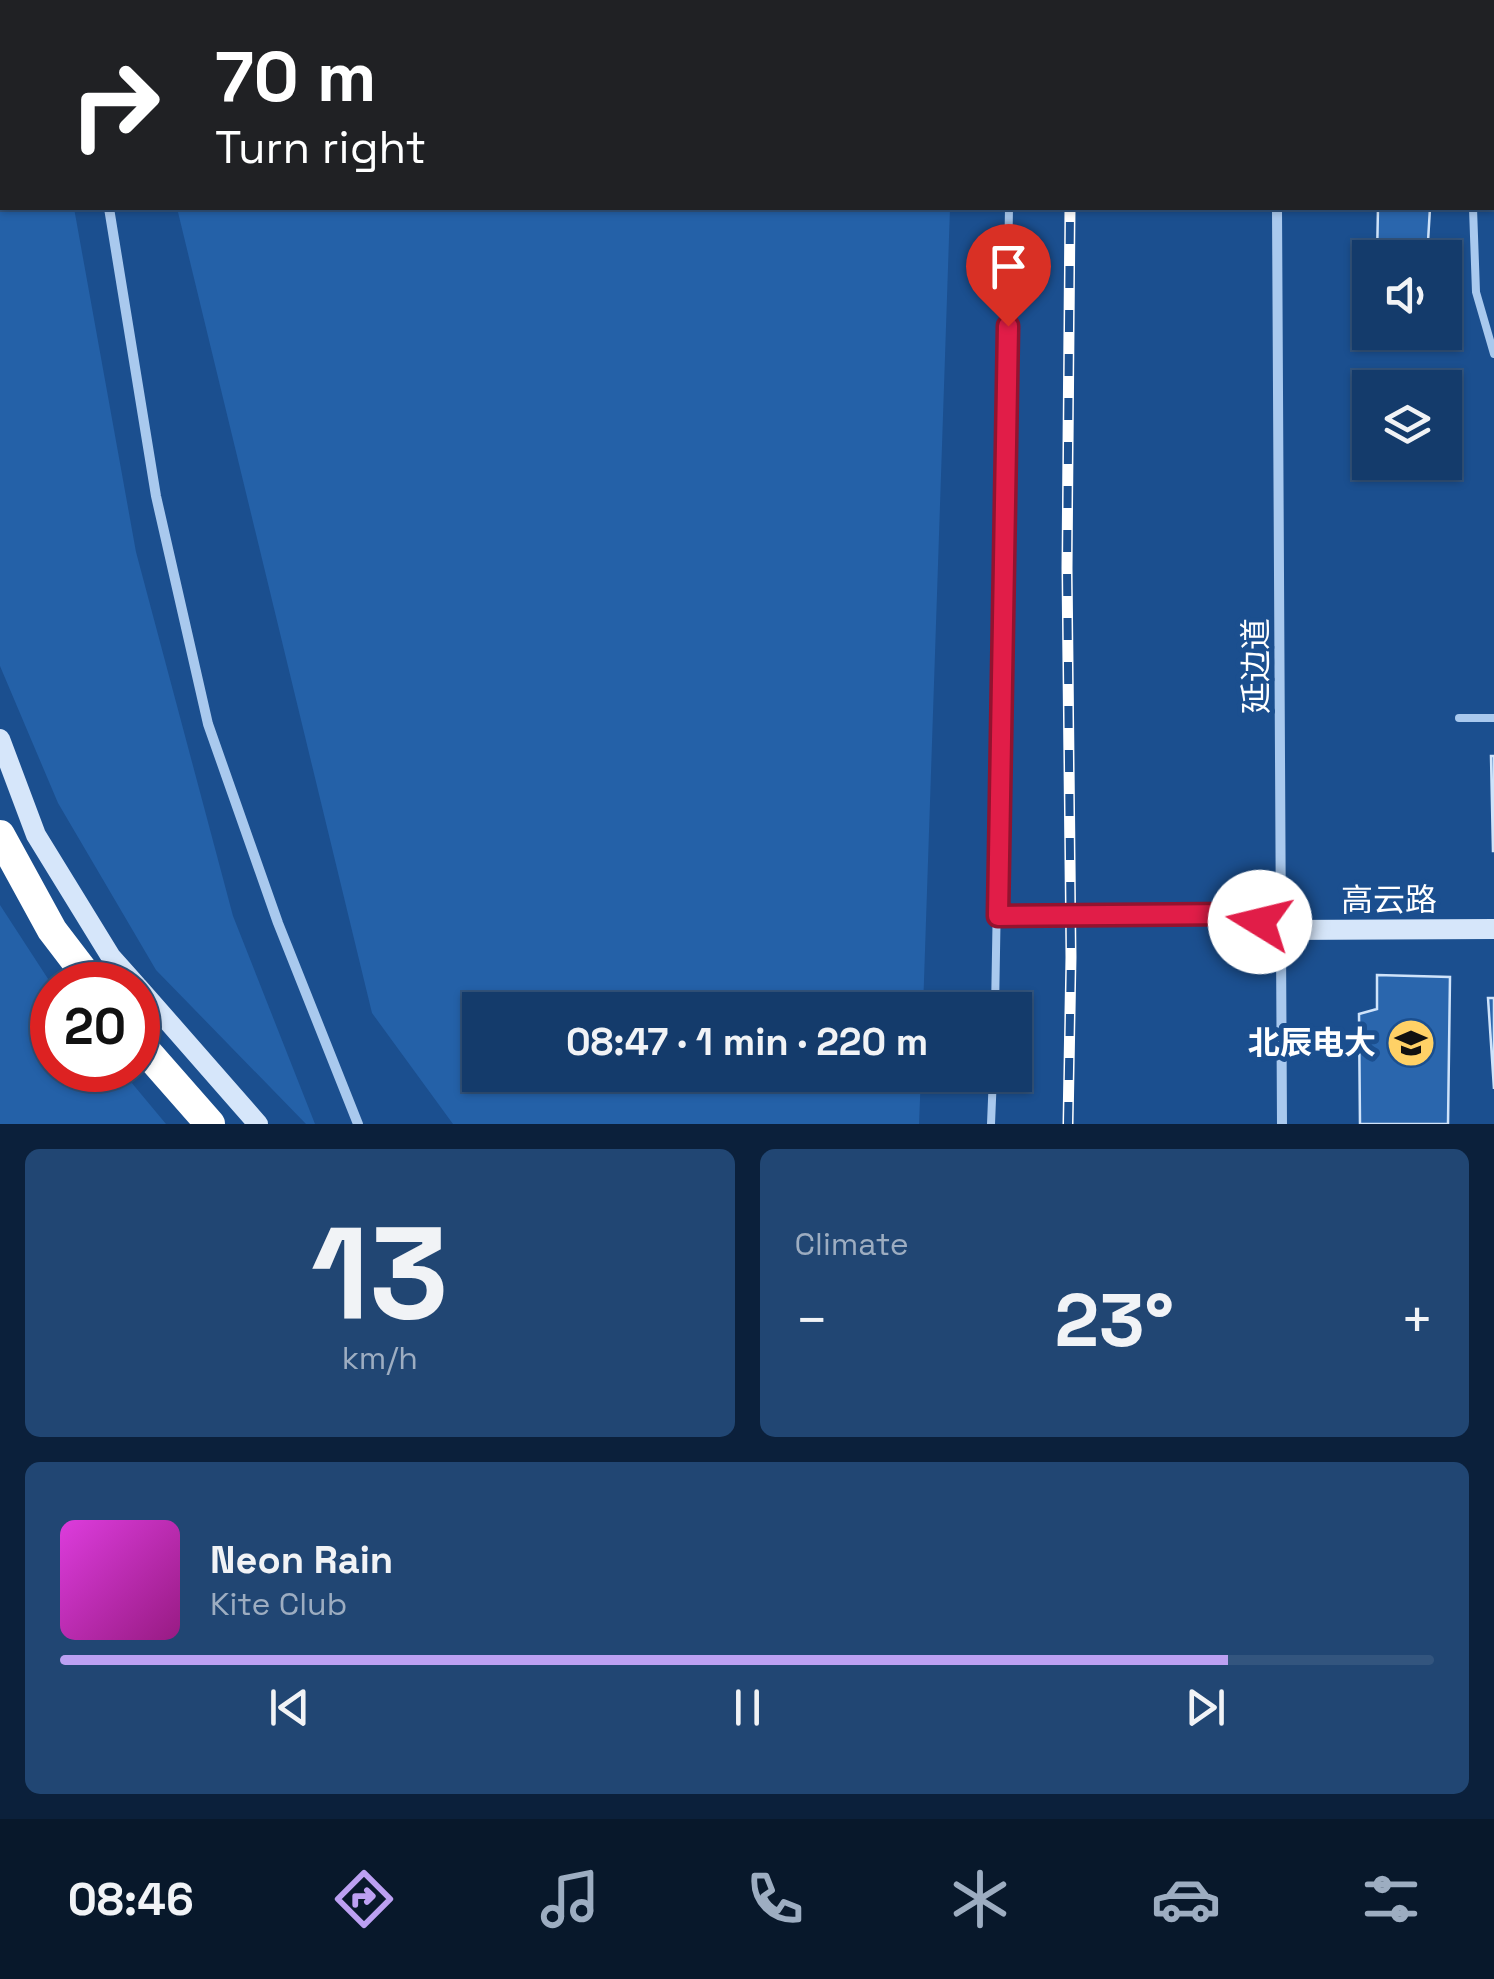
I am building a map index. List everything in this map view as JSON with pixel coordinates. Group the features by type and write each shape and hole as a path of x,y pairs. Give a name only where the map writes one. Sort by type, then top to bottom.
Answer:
{"highway":[{"path":"0,835 52,930 76,962"},
{"path":"160,1067 210,1124"}],"street":[{"path":"109,210 156,496 208,724 278,923 358,1124"},
{"name":"延边道","path":"1278,210 1282,1124"},
{"path":"0,740 36,835 116,962"},
{"name":"高云路","path":"1284,930 1494,929"},
{"path":"160,1014 258,1124"}],"lane":[{"path":"996,992 1009,210"},
{"path":"1473,210 1476,292 1494,354"},
{"path":"1459,718 1494,718"},
{"path":"998,916 1236,914 1284,930"},
{"path":"991,1124 992,1092"}],"shaded area":[{"path":"0,210 74,210 136,552 233,916 315,1124 306,1124 160,974 160,962 151,962 58,803 0,666"},
{"path":"177,210 950,210 924,992 462,992 462,1092 920,1092 919,1124 453,1124 372,1013"},
{"path":"0,905 37,962 30,962 30,1092 139,1092 166,1124 0,1124"}],"building":[{"path":"1378,210 1430,210 1428,240 1377,240"},
{"path":"1494,756 1494,851 1493,851"},
{"path":"1377,975 1450,977 1448,1124 1360,1124 1359,1014 1377,1009"},
{"path":"1488,998 1494,998 1494,1089"}],"railway":[{"path":"1068,1124 1070,210"}],"place":[{"name":"北辰电大","path":"1411,1043"}],"route":[{"path":"1008,326 998,916 1236,914 1260,922"}]}
